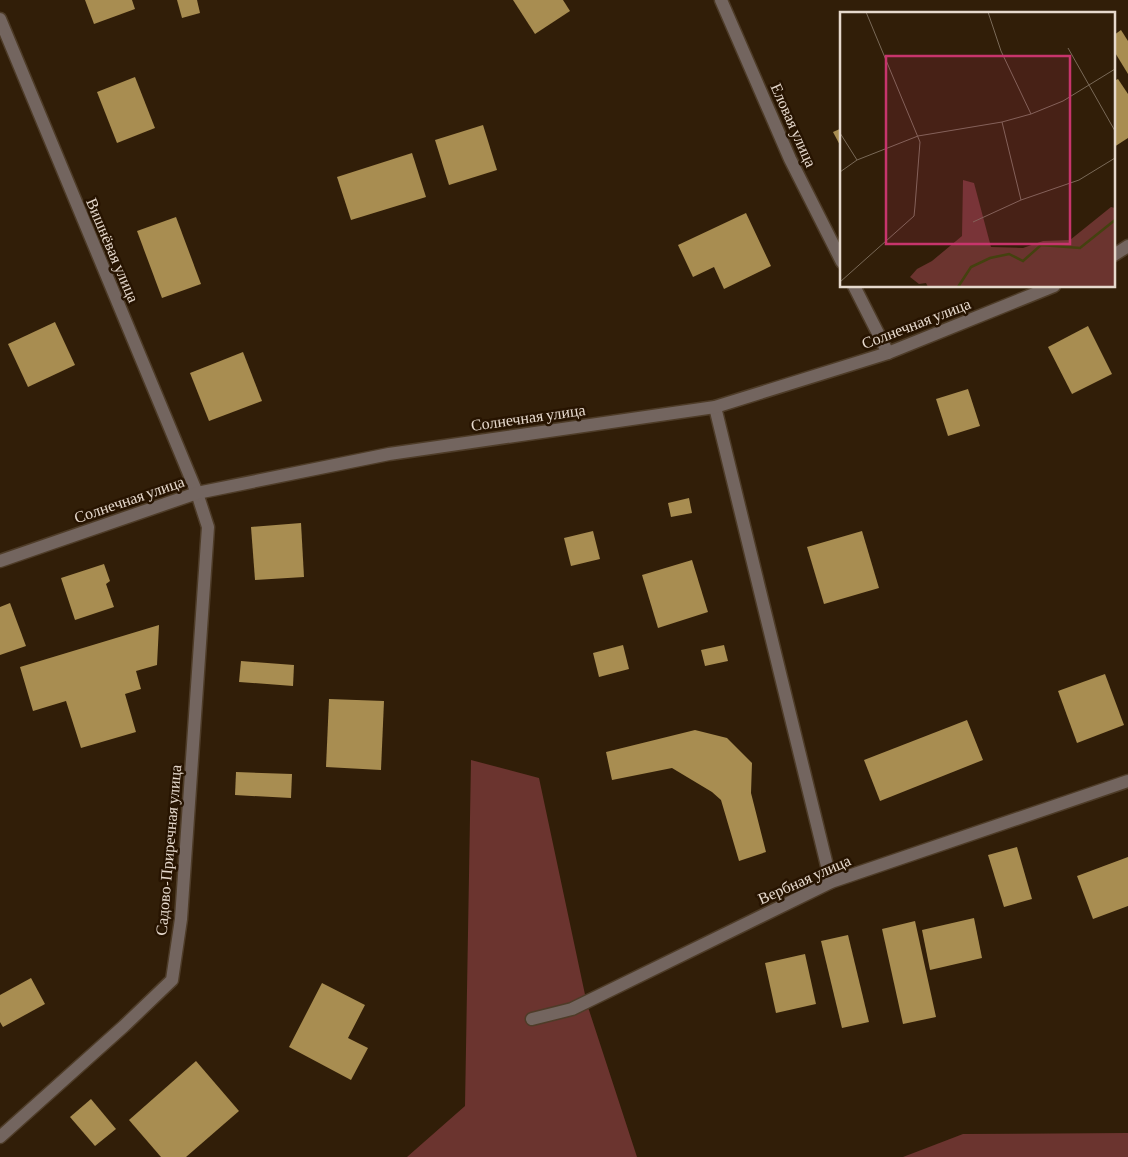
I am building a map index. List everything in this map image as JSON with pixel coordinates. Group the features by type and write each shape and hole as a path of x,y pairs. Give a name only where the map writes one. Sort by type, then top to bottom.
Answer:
{"lane":[{"name":"Еловая улица","path":"721,0 790,159 840,258"},
{"name":"Вишнёвая улица","path":"0,19 197,493"},
{"path":"1116,254 1128,246"},
{"path":"855,288 888,354"},
{"name":"Солнечная улица","path":"0,561 197,493 389,454 715,407 888,354 1049,288"},
{"path":"715,407 831,882"},
{"name":"Садово-Приречная улица","path":"0,1137 124,1026 172,980 181,919 208,527 197,493"},
{"name":"Вербная улица","path":"532,1019 572,1009 831,882 1128,782"}],"shaded area":[{"path":"471,760 539,778 587,1004 637,1157 407,1157 465,1106"},
{"path":"1128,1133 1128,1157 903,1157 963,1134"}],"building":[{"path":"85,0 132,0 135,9 94,24"},
{"path":"177,0 197,0 200,13 182,18"},
{"path":"513,0 563,0 570,11 535,34"},
{"path":"1121,30 1128,41 1128,74 1116,54 1116,34"},
{"path":"135,77 155,128 117,143 97,92"},
{"path":"1118,79 1128,94 1128,138 1116,146 1116,80"},
{"path":"483,125 497,170 449,185 435,140"},
{"path":"840,129 840,145 833,132"},
{"path":"412,153 426,197 351,220 337,177"},
{"path":"746,213 771,266 724,289 714,267 693,277 678,245"},
{"path":"176,217 201,284 162,298 137,231"},
{"path":"55,322 75,365 28,387 8,344"},
{"path":"1088,326 1112,374 1072,394 1048,347"},
{"path":"243,352 262,401 209,421 190,373"},
{"path":"968,389 980,426 948,436 936,399"},
{"path":"689,498 692,513 671,517 668,503"},
{"path":"301,523 304,577 255,580 251,527"},
{"path":"593,531 600,559 571,566 564,538"},
{"path":"862,531 879,588 824,604 807,547"},
{"path":"692,560 708,612 658,628 642,575"},
{"path":"104,564 110,581 106,584 114,607 75,620 61,578"},
{"path":"10,603 26,646 0,655 0,607"},
{"path":"159,625 157,665 136,671 141,689 125,694 136,732 81,748 66,701 33,711 20,667"},
{"path":"623,645 629,669 599,677 593,653"},
{"path":"724,645 728,661 705,666 701,650"},
{"path":"241,661 294,665 293,686 239,682"},
{"path":"1105,674 1124,725 1077,743 1058,691"},
{"path":"329,699 384,701 381,770 326,767"},
{"path":"967,720 983,760 880,801 864,760"},
{"path":"695,730 727,738 752,763 751,793 766,852 739,861 721,800 712,792 672,768 612,780 606,752"},
{"path":"236,772 292,774 291,798 235,795"},
{"path":"1017,847 1032,899 1004,907 988,855"},
{"path":"1128,857 1128,906 1093,919 1077,876"},
{"path":"974,918 982,958 930,970 922,930"},
{"path":"915,921 936,1017 903,1024 882,929"},
{"path":"848,935 869,1022 842,1028 821,941"},
{"path":"805,954 816,1004 776,1013 765,963"},
{"path":"31,978 45,1004 3,1027 0,1022 0,995"},
{"path":"322,983 365,1005 348,1038 368,1048 351,1080 289,1047"},
{"path":"196,1061 239,1111 186,1157 161,1157 129,1120"},
{"path":"91,1099 116,1129 95,1146 70,1117"}]}
